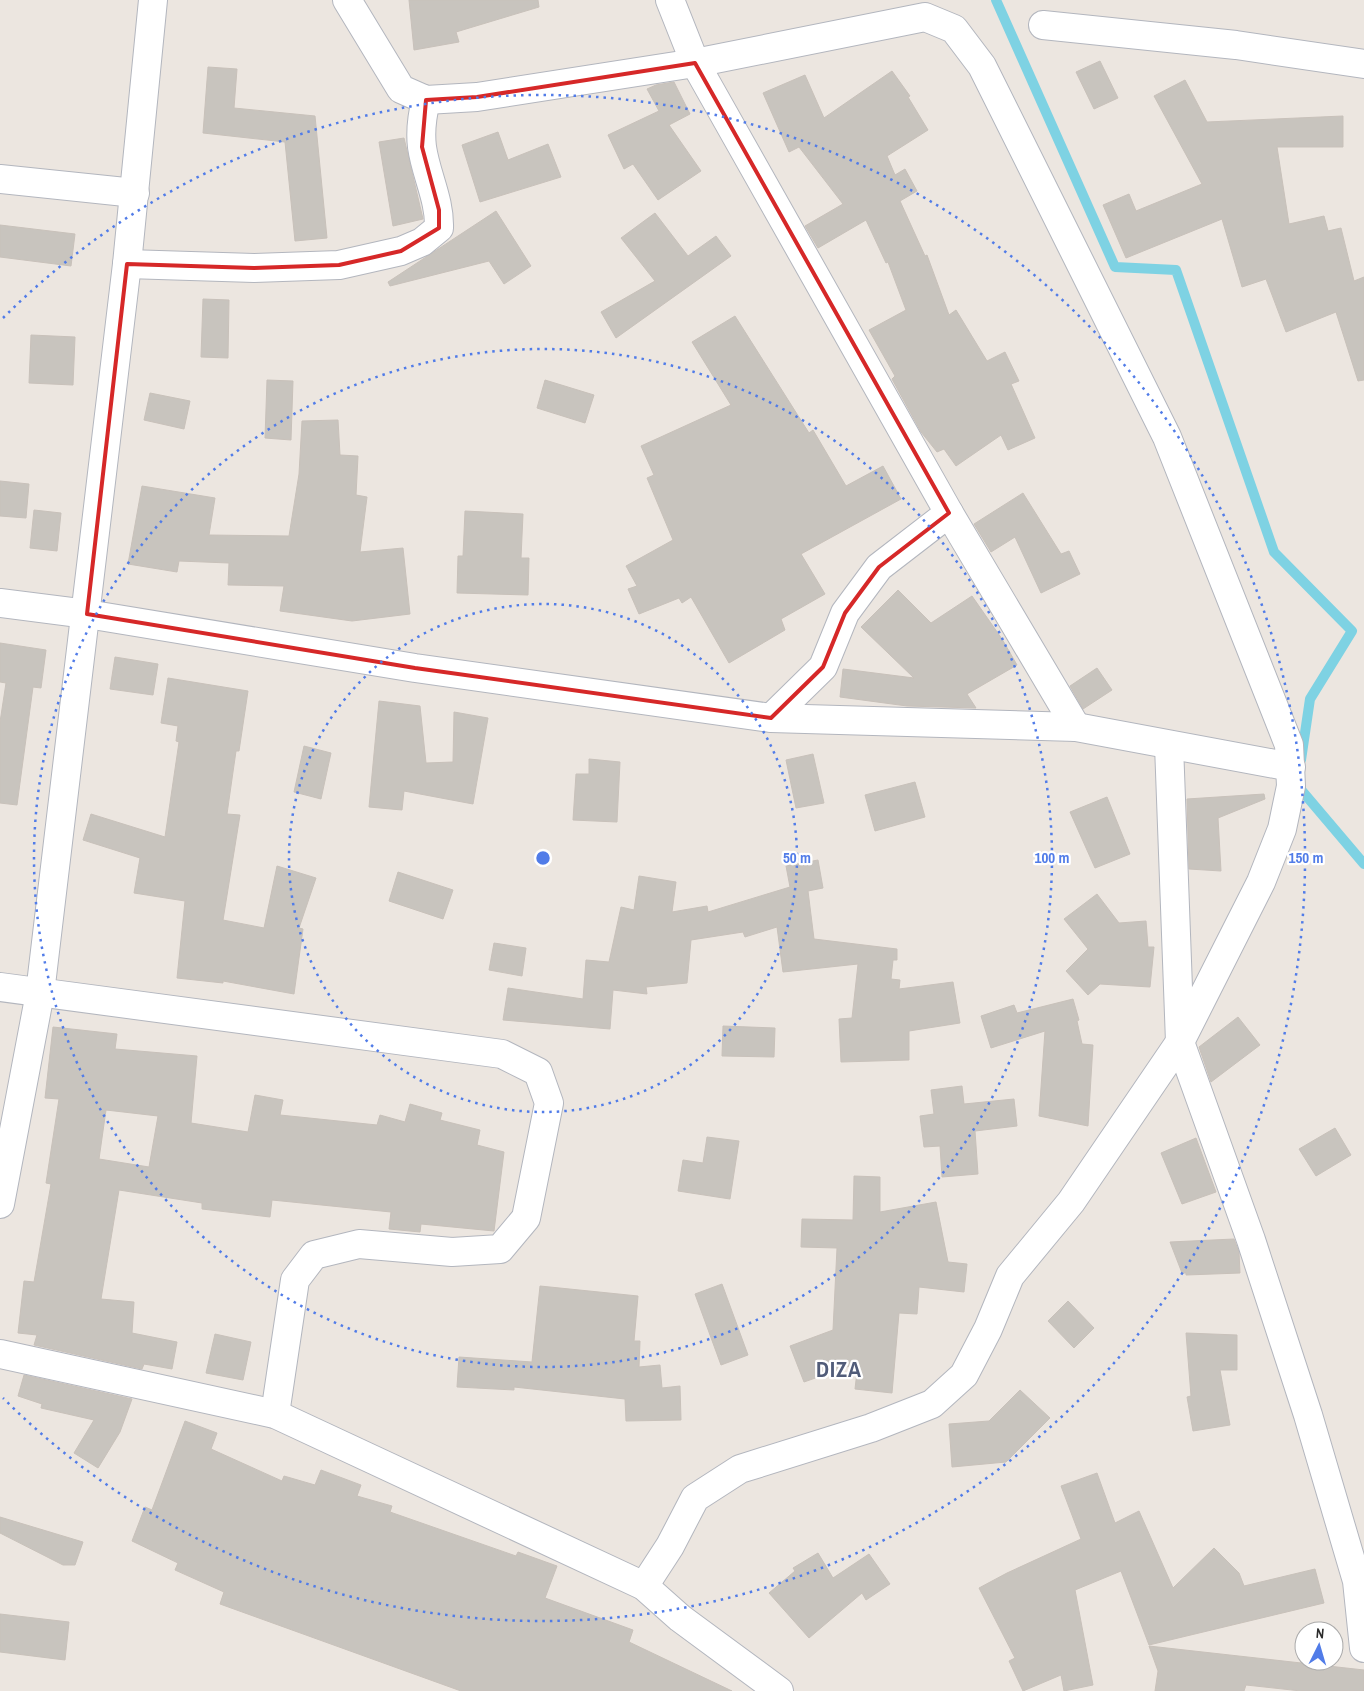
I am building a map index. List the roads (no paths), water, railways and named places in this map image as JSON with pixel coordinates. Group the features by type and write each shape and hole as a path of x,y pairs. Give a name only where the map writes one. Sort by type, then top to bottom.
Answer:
{"street":[{"path":"0,1204 40,993 87,614 127,264 153,0"},
{"path":"347,0 402,89 426,100 477,97 591,77 695,62 925,17 954,29 982,66 1167,437 1274,704 1288,746 1291,786 1282,829 1261,882 1180,1042 1072,1202 1010,1276 988,1329 964,1375 932,1404 871,1428 809,1445 740,1469 695,1498 670,1546 644,1586"},
{"path":"670,0 695,62 950,513 1076,727"},
{"path":"1043,25 1236,45 1364,64"},
{"path":"127,264 254,268 339,265 401,252 422,242 439,228 440,210 422,147 421,125 426,100"},
{"path":"0,179 135,193"},
{"path":"771,718 823,667 845,613 879,567 950,513"},
{"path":"0,603 87,614 415,668 771,718 1076,727 1291,766"},
{"path":"1169,745 1180,1042 1251,1240 1308,1416 1357,1581 1364,1648"},
{"path":"0,987 502,1054 538,1072 549,1103 526,1218 500,1249 452,1252 358,1244 314,1254 295,1280 275,1414"},
{"path":"0,1354 275,1414 644,1586 680,1618 779,1691"}],"waterway":[{"path":"996,0 1115,267 1176,270 1274,552 1352,631 1310,699 1301,760"},
{"path":"1297,782 1297,785 1364,864"}],"district":[{"name":"DIZA","path":"839,1369"}]}
